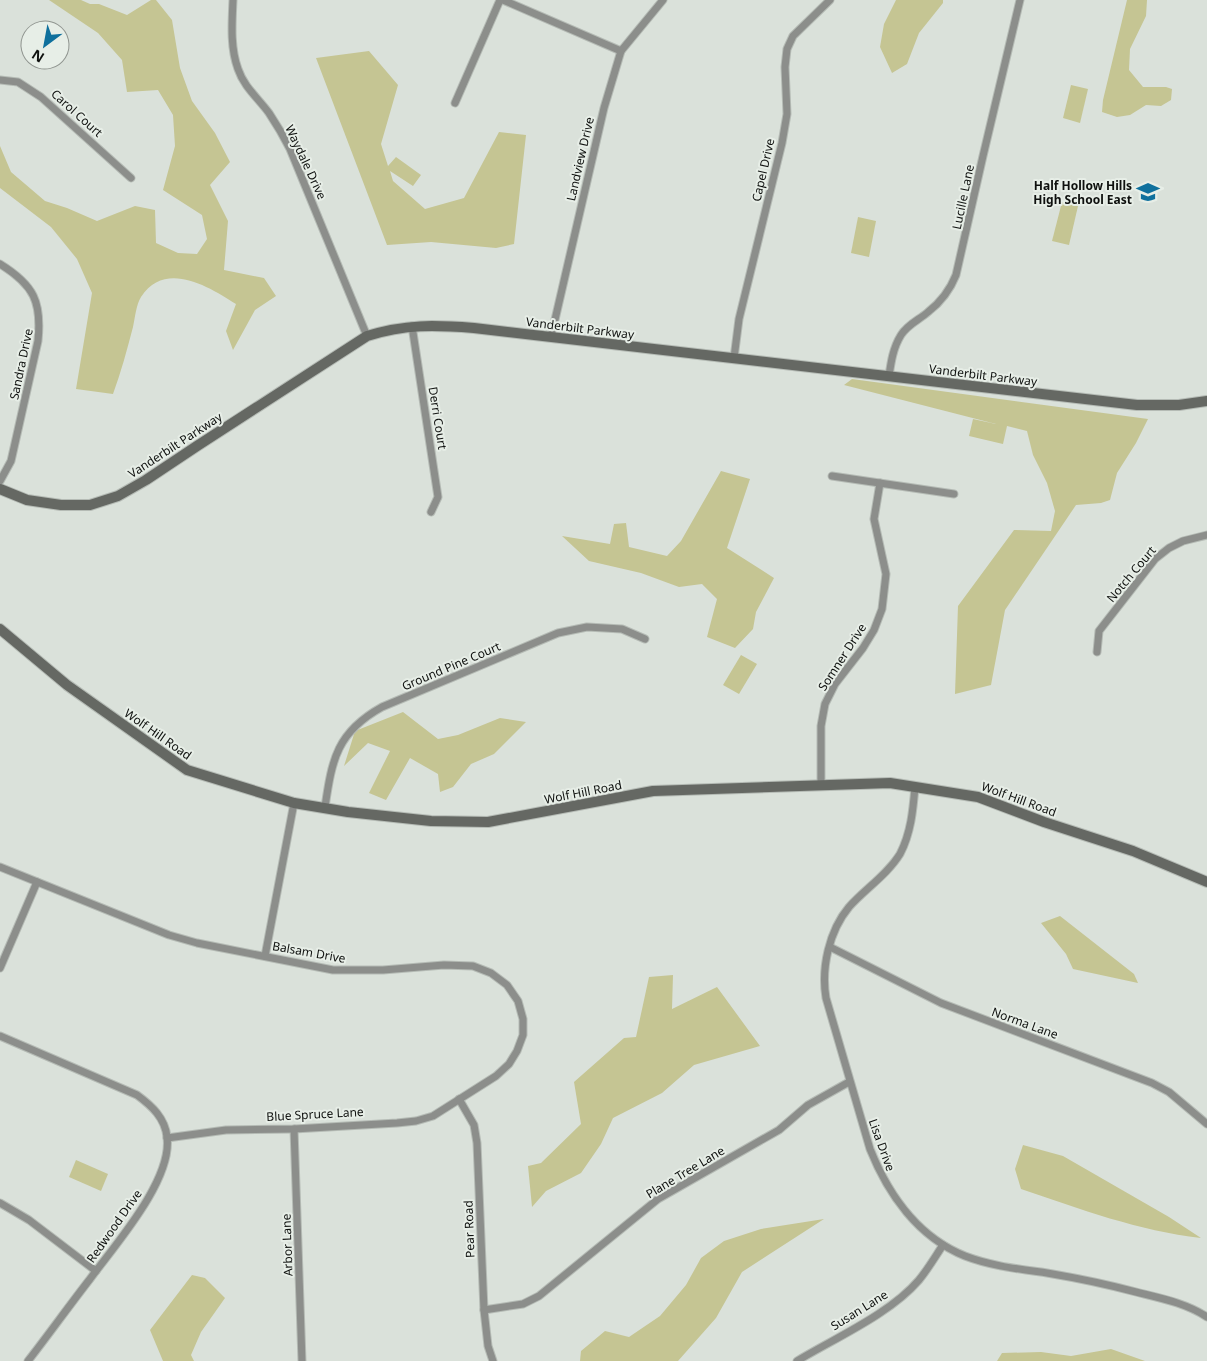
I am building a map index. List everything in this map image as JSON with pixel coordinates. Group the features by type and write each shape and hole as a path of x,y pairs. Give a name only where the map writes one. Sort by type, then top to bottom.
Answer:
{"street":[{"name":"Waydale Drive","path":"233,0 232,37 234,57 238,71 246,85 280,130 290,150 366,336"},
{"path":"455,103 501,0 621,51"},
{"name":"Landview Drive","path":"551,337 604,108 621,51 663,0"},
{"name":"Capel Drive","path":"734,358 739,320 782,143 787,114 785,67 787,49 793,36 830,0"},
{"name":"Lucille Lane","path":"888,376 893,350 902,334 913,322 928,313 940,302 956,275 1020,0"},
{"name":"Carol Court","path":"0,80 18,82 36,93 131,178"},
{"name":"Sandra Drive","path":"0,264 25,282 38,306 40,322 38,341 11,461 0,481"},
{"name":"Vanderbilt Parkway","path":"0,489 27,500 61,505 90,505 118,496 146,480 366,336 390,329 412,326 437,325 474,328 1137,405 1179,405 1207,401"},
{"name":"Derri Court","path":"412,326 438,497 431,512"},
{"path":"832,476 954,494"},
{"name":"Somner Drive","path":"820,785 820,734 825,704 834,684 867,642 874,630 882,608 886,574 874,519 880,483"},
{"name":"Notch Court","path":"1097,652 1099,631 1155,559 1169,548 1183,542 1207,536"},
{"name":"Ground Pine Court","path":"325,807 333,762 339,747 365,716 382,707 558,634 587,627 622,628 645,640"},
{"name":"Wolf Hill Road","path":"0,629 67,685 188,770 294,803 348,812 431,821 488,822 653,791 890,783 978,797 1044,822 1133,851 1207,882"},
{"name":"Lisa Drive","path":"915,787 910,825 900,854 887,870 849,908 838,925 830,947 823,982 849,1082 870,1149 888,1189 903,1210 923,1229 943,1245 964,1256 989,1263 1105,1284 1143,1293 1184,1305 1207,1317"},
{"path":"265,956 294,803"},
{"name":"Balsam Drive","path":"0,867 169,935 197,943 333,970 373,970 444,965 473,966 492,973 507,985 518,1000 523,1019 523,1035 517,1051 509,1064 496,1076 459,1100"},
{"path":"0,968 37,882"},
{"name":"Norma Lane","path":"830,947 940,1003 1152,1083 1169,1092 1207,1124"},
{"name":"Redwood Drive","path":"0,1036 137,1095 154,1108 163,1122 167,1138 166,1154 161,1173 141,1210 28,1361"},
{"name":"Plane Tree Lane","path":"484,1310 523,1304 539,1296 658,1199 778,1130 808,1104 849,1082"},
{"name":"Blue Spruce Lane","path":"167,1138 226,1130 294,1129 416,1121 433,1116 459,1100"},
{"name":"Pear Road","path":"459,1100 474,1125 477,1143 484,1310 488,1346 493,1361"},
{"name":"Arbor Lane","path":"294,1129 302,1361"},
{"path":"0,1203 29,1220 96,1271"},
{"name":"Susan Lane","path":"797,1361 883,1311 900,1298 918,1280 943,1245"}],"green space":[{"path":"49,0 81,0 90,4 99,4 127,15 151,0 156,0 172,20 180,68 192,101 215,133 230,162 210,185 228,221 224,270 264,278 276,296 255,310 233,350 226,331 236,304 213,290 187,280 174,278 162,280 151,286 141,297 138,304 126,353 113,394 76,389 92,293 77,259 51,227 0,188 0,146 11,172 45,201 97,221 135,206 155,210 156,243 178,253 197,254 207,239 202,215 163,190 175,146 173,115 158,90 127,92 122,60 98,33"},
{"path":"896,0 943,0 943,3 919,33 907,64 892,73 880,47 884,24"},
{"path":"1127,0 1147,0 1146,16 1130,49 1129,70 1143,87 1166,87 1172,89 1171,100 1161,106 1146,105 1130,115 1117,117 1102,112 1103,100"},
{"path":"369,51 398,85 381,144 388,166 396,157 421,175 413,186 390,171 393,181 425,209 464,198 499,132 526,135 514,244 496,248 431,242 387,245 316,58"},
{"path":"1071,85 1088,89 1080,123 1063,118"},
{"path":"1062,202 1078,206 1069,245 1052,241"},
{"path":"858,217 876,221 869,257 851,253"},
{"path":"852,379 1148,419 1136,443 1117,473 1110,500 1101,503 1076,505 1005,610 991,685 955,694 958,606 1014,530 1051,531 1055,511 1047,483 1033,455 1027,431 1007,426 1003,444 969,436 973,419 996,424 844,385"},
{"path":"721,471 750,479 727,548 774,578 756,612 753,629 735,648 707,637 717,599 702,584 679,587 641,573 589,561 562,536 610,544 614,524 626,523 629,547 667,556 681,541"},
{"path":"741,655 757,664 739,694 723,685"},
{"path":"403,712 438,739 458,735 500,718 526,722 494,754 471,764 453,787 440,792 438,774 410,758 386,800 369,793 390,751 368,743 344,766 355,731"},
{"path":"1060,916 1134,974 1138,983 1073,969 1066,954 1041,923"},
{"path":"673,975 672,1009 717,987 760,1046 694,1065 662,1093 613,1118 601,1144 581,1173 546,1191 532,1207 528,1166 541,1163 581,1124 574,1082 624,1038 636,1037 649,977"},
{"path":"1023,1145 1063,1156 1169,1217 1201,1238 1132,1225 1021,1189 1015,1169"},
{"path":"76,1160 108,1174 101,1191 69,1177"},
{"path":"824,1219 742,1272 716,1318 678,1361 580,1361 581,1351 605,1331 629,1337 660,1316 686,1285 701,1258 724,1241 761,1229"},
{"path":"192,1275 205,1278 225,1298 201,1332 191,1355 194,1361 163,1361 150,1330"},
{"path":"1111,1349 1145,1361 997,1361 1002,1353 1041,1352 1071,1356"}],"place":[{"name":"Half Hollow Hills High School East","path":"1148,192"}]}
